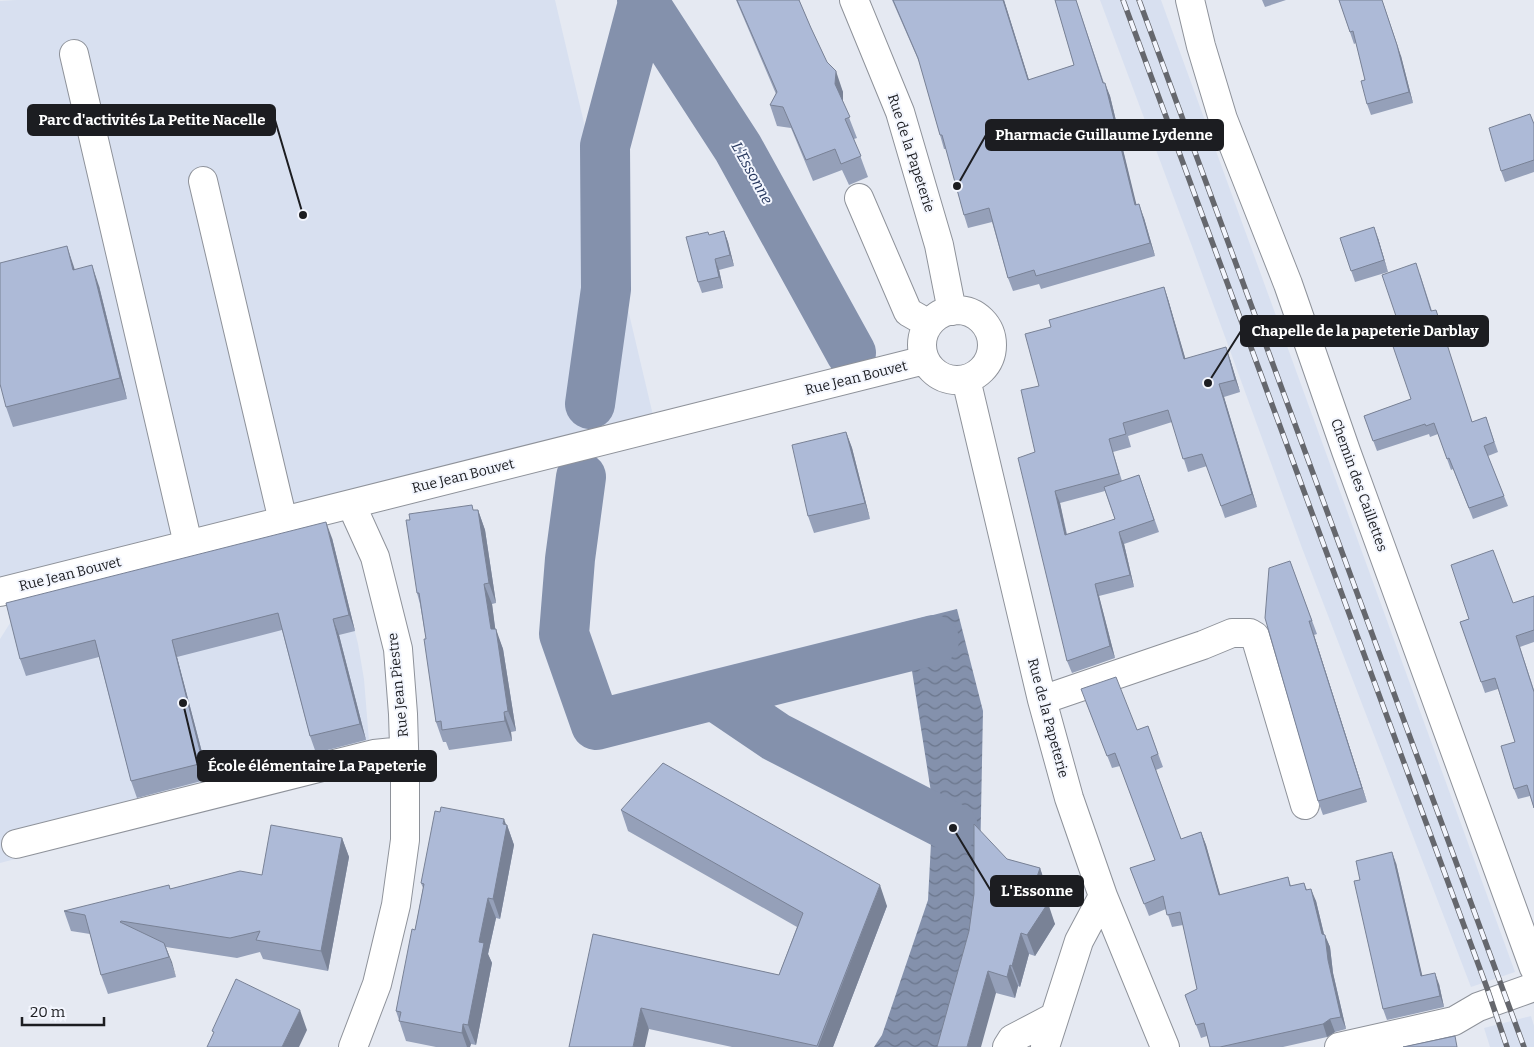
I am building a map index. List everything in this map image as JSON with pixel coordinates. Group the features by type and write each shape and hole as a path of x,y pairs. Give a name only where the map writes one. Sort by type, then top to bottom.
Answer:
{"street":[{"name":"Rue de la Papeterie","path":"854,0 900,112 939,245 952,311"},
{"name":"Chemin des Caillettes","path":"1190,0 1201,46 1223,119 1288,284 1360,489 1534,968"},
{"path":"74,54 188,544"},
{"path":"203,181 283,521"},
{"path":"859,198 908,312 929,324"},
{"path":"952,311 964,311 975,315 984,323 990,333 992,344 990,356 976,374 966,379 954,380 942,377 932,370 925,360 922,351 924,332 929,324 943,313 952,311"},
{"name":"Rue Jean Bouvet","path":"0,592 925,360"},
{"name":"Rue de la Papeterie","path":"966,379 1042,700 1069,798 1103,896 1165,1047"},
{"name":"Rue Jean Piestre","path":"351,504 375,557 398,649 403,714 405,840 396,905 377,984 353,1047"},
{"path":"1042,700 1203,645 1232,633 1250,633 1255,636 1305,805"},
{"path":"16,844 374,754 404,751"},
{"path":"1045,1047 1079,941 1103,896"},
{"path":"1339,1047 1454,1021 1478,1007 1534,987"},
{"path":"1007,1047 1012,1039 1054,1017"}],"shaded area":[{"path":"555,0 656,428 0,592 0,1"},
{"path":"1100,0 1161,0 1515,972 1471,987 1302,548"},
{"path":"332,538 358,644 364,679 371,766 0,863 0,639 12,620"},
{"path":"1531,1016 1534,1026 1534,1047 1490,1047 1484,1028"}],"water":[{"path":"957,609 983,711 979,915 937,1047 874,1047 882,1035 928,900 933,805 912,671 901,623"}],"building":[{"path":"737,0 799,0 827,62 836,71 835,84 850,117 845,119 861,156 841,164 835,149 806,160 783,107 770,105 777,92"},
{"path":"893,0 1003,0 1028,80 1074,65 1055,0 1076,0 1103,83 1105,83 1135,205 1139,204 1150,243 1036,276 1034,270 1008,278 989,208 964,215 918,58"},
{"path":"1339,0 1382,0 1397,45 1409,92 1367,104 1361,81 1365,80 1353,31 1350,32"},
{"path":"1530,114 1534,124 1534,160 1501,171 1489,128"},
{"path":"1374,227 1384,260 1351,271 1340,238"},
{"path":"724,231 730,255 715,259 719,277 698,282 686,237 708,232 709,235"},
{"path":"67,246 73,270 92,265 120,378 6,407 0,384 0,263"},
{"path":"1416,263 1431,311 1436,310 1472,422 1486,417 1494,442 1484,446 1504,496 1469,508 1449,458 1447,459 1434,423 1426,426 1425,424 1373,441 1364,416 1411,399 1386,326 1398,322 1382,275"},
{"path":"1164,287 1184,359 1226,347 1235,380 1219,384 1252,494 1221,506 1202,454 1183,459 1168,410 1123,423 1126,434 1109,439 1119,474 1055,491 1065,535 1115,519 1104,487 1139,475 1154,520 1119,532 1130,575 1095,584 1110,646 1067,661 1018,458 1035,452 1021,390 1039,386 1025,334 1051,327 1049,320"},
{"path":"846,432 865,503 808,516 792,445"},
{"path":"472,505 473,510 478,510 489,583 484,584 491,629 496,629 508,711 504,712 505,721 442,730 441,721 436,722 424,639 426,639 406,520 410,520 409,514"},
{"path":"326,522 349,615 333,619 360,724 310,736 278,613 172,640 203,763 131,781 95,640 20,659 6,603"},
{"path":"1493,550 1513,603 1534,596 1534,630 1516,636 1534,692 1534,808 1527,785 1514,789 1501,746 1515,742 1495,678 1481,682 1460,622 1469,619 1451,565"},
{"path":"1290,561 1312,621 1309,621 1362,788 1318,801 1265,618 1269,568"},
{"path":"1116,677 1137,730 1148,726 1158,754 1151,757 1181,839 1201,832 1219,895 1288,877 1290,886 1304,883 1306,890 1311,889 1322,934 1325,935 1328,960 1341,1017 1330,1019 1323,1024 1220,1047 1210,1047 1204,1023 1196,1025 1185,995 1197,989 1180,912 1167,915 1163,896 1144,904 1130,868 1155,860 1115,753 1107,756 1081,689"},
{"path":"663,763 880,885 817,1046 641,1008 633,1047 569,1047 593,934 779,975 803,913 621,810"},
{"path":"441,807 504,819 503,824 507,825 493,899 488,898 479,942 484,943 468,1025 463,1024 462,1033 399,1021 401,1012 396,1011 412,929 415,930 424,884 421,883 435,811 440,812"},
{"path":"974,824 1007,859 1040,868 1030,898 1048,903 1027,935 1021,933 1007,977 988,971 967,1047 937,1047 969,931 974,894"},
{"path":"271,825 342,838 321,951 256,940 260,931 230,938 121,921 164,943 169,957 101,975 85,915 64,911 169,885 170,889 240,871 262,875"},
{"path":"1392,852 1421,976 1435,973 1440,996 1383,1009 1354,881 1360,880 1356,861"},
{"path":"236,979 300,1010 282,1047 207,1047 214,1032 212,1031"},
{"path":"1455,1036 1457,1047 1403,1047"}],"waterway":[{"name":"L'Essonne","path":"642,0 738,148 851,353"},
{"path":"590,404 606,289 605,146 643,3"},
{"path":"581,477 570,559 564,634 596,725 714,695 776,737 953,828"},
{"path":"714,695 934,640"}],"railway":[{"path":"1123,0 1487,988 1507,1047"},
{"path":"1139,0 1524,1047"}],"place":[{"name":"Pharmacie Guillaume Lydenne","path":"957,186"},
{"name":"Parc d'activités La Petite Nacelle","path":"303,215"},
{"name":"Chapelle de la papeterie Darblay","path":"1208,383"},
{"name":"École élémentaire La Papeterie","path":"183,703"},
{"name":"L'Essonne","path":"953,828"}]}
